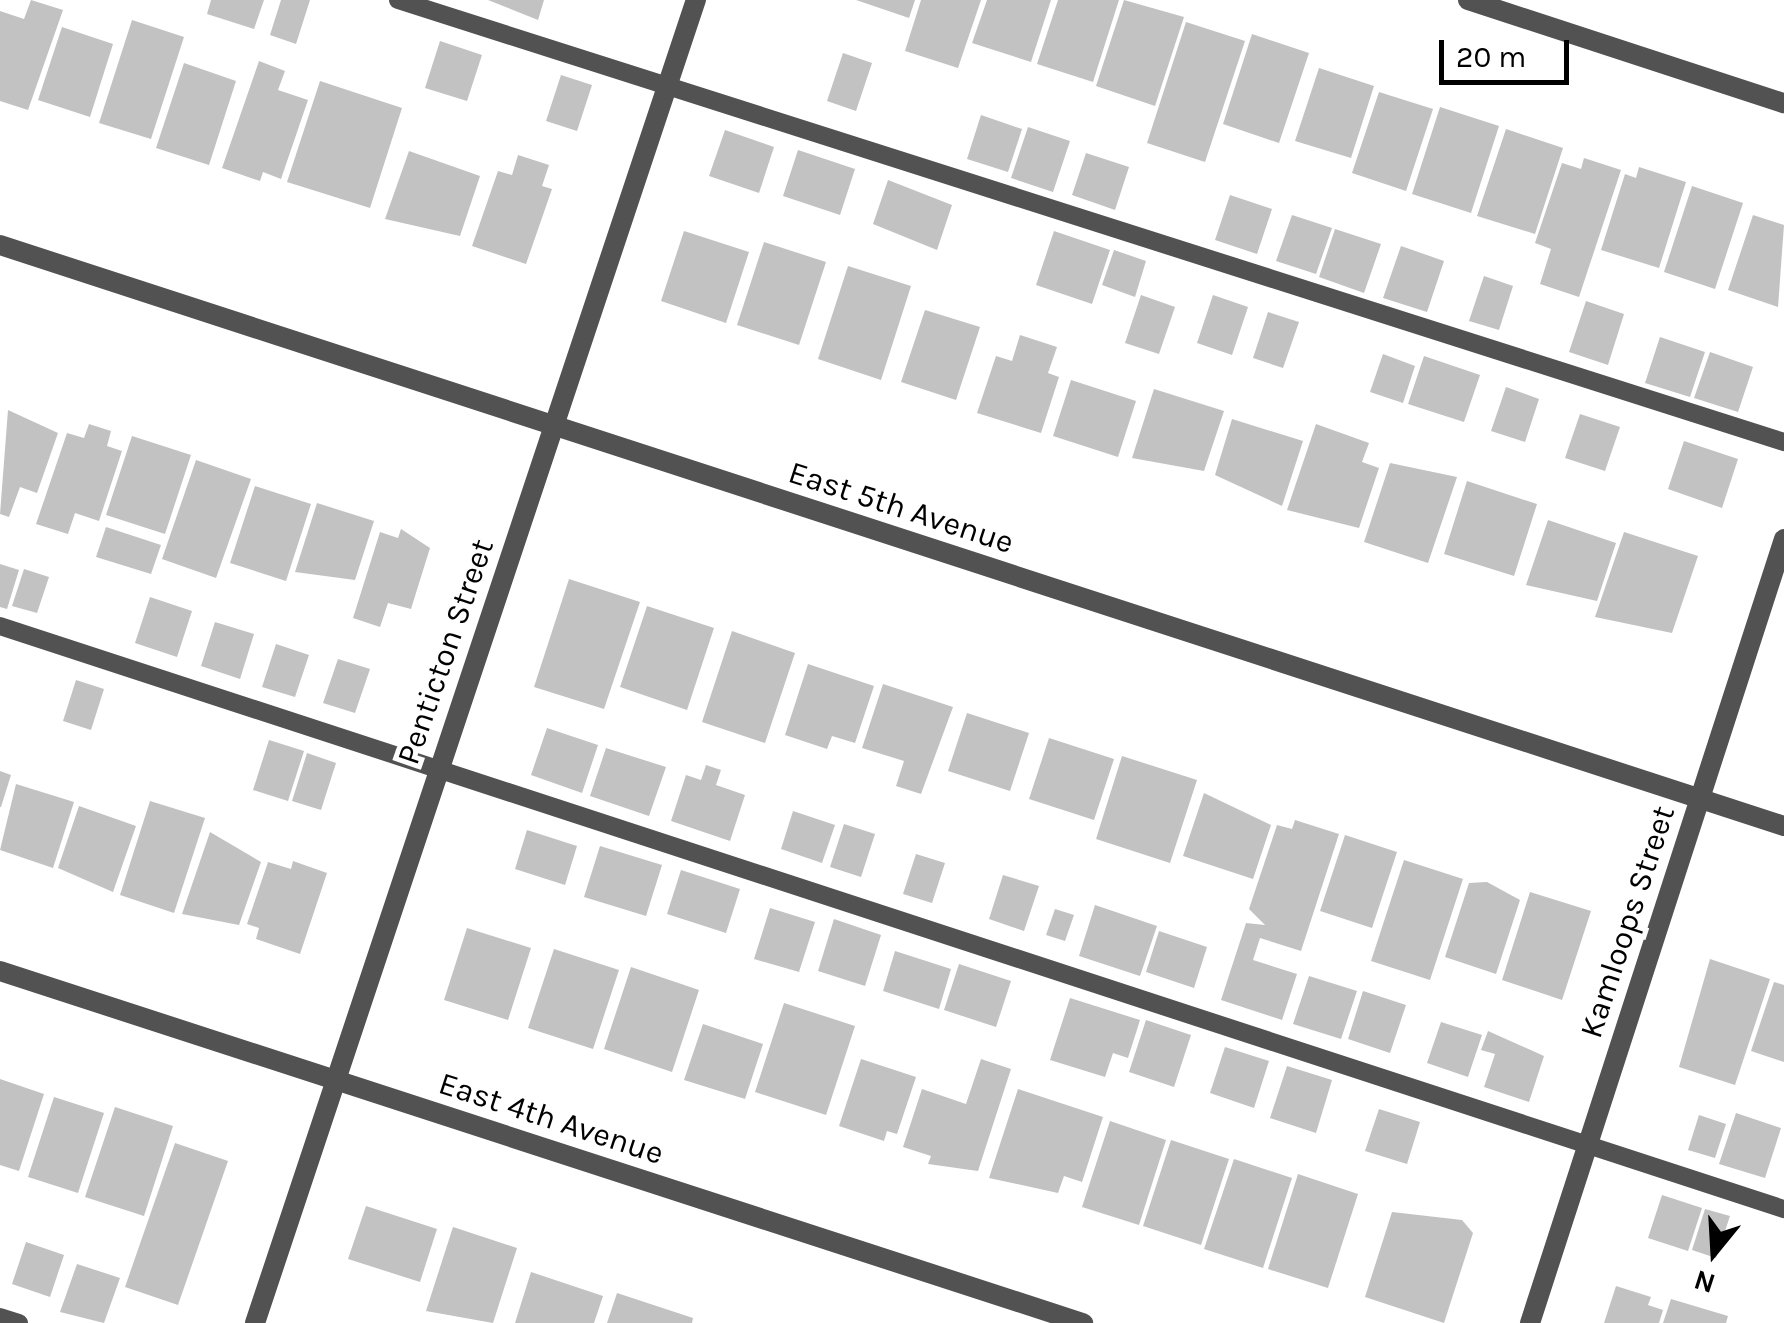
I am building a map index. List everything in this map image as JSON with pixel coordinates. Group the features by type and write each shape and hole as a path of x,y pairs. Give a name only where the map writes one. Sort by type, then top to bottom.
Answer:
{"street":[{"name":"Penticton Street","path":"254,1323 338,1082 438,768 696,0"},
{"path":"1468,0 1784,103"},
{"name":"East 5th Avenue","path":"0,245 1784,826"},
{"name":"Kamloops Street","path":"1530,1323 1784,540"},
{"name":"East 4th Avenue","path":"0,971 1083,1323"}],"lane":[{"path":"398,0 667,89 1784,442"},
{"path":"0,626 1784,1209"},
{"path":"0,1317 19,1323"}],"building":[{"path":"31,0 63,10 28,110 0,101 0,11 24,19"},
{"path":"211,0 264,0 254,29 207,14"},
{"path":"281,0 310,0 296,44 270,35"},
{"path":"488,0 544,0 538,20"},
{"path":"856,0 915,0 909,18"},
{"path":"921,0 981,0 958,68 905,51"},
{"path":"987,0 1051,0 1031,62 972,43"},
{"path":"1058,0 1119,0 1093,82 1037,64"},
{"path":"1124,0 1184,17 1155,106 1096,86"},
{"path":"132,20 184,37 151,139 99,123"},
{"path":"1186,22 1245,41 1205,162 1147,143"},
{"path":"62,27 113,44 90,117 38,100"},
{"path":"1252,34 1309,53 1279,143 1223,124"},
{"path":"440,41 482,55 467,101 425,88"},
{"path":"843,53 872,63 856,111 827,101"},
{"path":"259,61 285,71 278,90 308,100 281,179 263,172 260,181 222,168"},
{"path":"184,63 236,81 209,165 156,148"},
{"path":"1319,68 1374,86 1351,158 1295,141"},
{"path":"561,75 592,85 577,131 546,121"},
{"path":"320,81 402,108 370,208 287,182"},
{"path":"1379,92 1433,109 1406,191 1352,173"},
{"path":"1440,107 1499,126 1471,213 1412,194"},
{"path":"981,115 1022,129 1008,172 967,159"},
{"path":"1028,127 1070,141 1053,192 1011,178"},
{"path":"1506,129 1563,148 1535,234 1477,216"},
{"path":"725,130 774,147 759,193 709,176"},
{"path":"798,150 855,169 840,215 783,196"},
{"path":"409,151 480,176 460,236 385,219"},
{"path":"1086,153 1129,167 1115,210 1072,195"},
{"path":"518,155 549,165 542,186 552,189 526,264 472,246 498,171 512,175"},
{"path":"1584,158 1621,170 1579,297 1540,284 1551,249 1535,243 1562,163 1581,169"},
{"path":"1639,167 1686,182 1659,268 1601,250 1625,174 1636,178"},
{"path":"888,180 952,205 937,250 873,224"},
{"path":"1692,186 1743,203 1715,289 1664,272"},
{"path":"1230,195 1272,209 1257,254 1215,240"},
{"path":"1292,215 1332,228 1316,274 1276,261"},
{"path":"1753,215 1784,225 1778,307 1728,290"},
{"path":"1335,229 1381,244 1364,293 1319,277"},
{"path":"684,231 749,252 726,323 661,301"},
{"path":"1054,231 1110,250 1092,304 1036,285"},
{"path":"764,242 826,262 799,345 737,325"},
{"path":"1401,246 1444,261 1427,312 1383,298"},
{"path":"1114,250 1146,261 1135,297 1102,285"},
{"path":"848,266 911,286 881,380 818,359"},
{"path":"1484,276 1513,286 1499,330 1469,321"},
{"path":"1141,295 1175,307 1159,354 1125,343"},
{"path":"1213,295 1248,307 1232,355 1197,343"},
{"path":"1586,301 1624,314 1608,365 1569,352"},
{"path":"925,310 980,327 956,400 901,382"},
{"path":"1268,312 1299,322 1283,368 1253,358"},
{"path":"1020,335 1057,347 1048,373 1059,377 1041,433 977,413 996,356 1012,361"},
{"path":"1660,337 1705,352 1690,397 1645,383"},
{"path":"1710,352 1753,367 1738,412 1694,398"},
{"path":"1383,354 1415,366 1403,403 1370,392"},
{"path":"1424,356 1480,375 1464,422 1408,404"},
{"path":"1071,380 1136,401 1118,457 1053,436"},
{"path":"1506,387 1539,399 1525,442 1491,431"},
{"path":"1154,389 1224,411 1204,471 1132,458"},
{"path":"8,410 58,433 37,493 20,487 9,517 0,514"},
{"path":"1580,414 1620,427 1605,471 1565,458"},
{"path":"1232,419 1303,441 1282,506 1215,475"},
{"path":"89,424 111,431 107,446 122,451 99,521 75,513 68,534 36,524 67,433 84,438"},
{"path":"1316,424 1369,443 1362,462 1379,468 1359,528 1287,510"},
{"path":"132,436 191,455 165,534 106,515"},
{"path":"1684,441 1738,459 1722,508 1668,489"},
{"path":"196,460 251,479 216,578 162,559"},
{"path":"1390,463 1457,477 1428,563 1364,542"},
{"path":"1467,481 1537,504 1514,576 1444,554"},
{"path":"255,486 311,504 286,581 230,563"},
{"path":"317,503 374,521 355,580 295,572"},
{"path":"1548,520 1616,543 1597,601 1526,585"},
{"path":"106,527 161,545 151,574 96,557"},
{"path":"401,529 430,548 411,609 388,603 380,627 353,618 380,532 398,538"},
{"path":"1624,532 1698,556 1672,633 1595,617"},
{"path":"0,564 19,570 7,609 0,607"},
{"path":"24,569 49,577 37,613 12,606"},
{"path":"569,579 640,602 604,709 534,687"},
{"path":"150,597 192,611 177,657 135,643"},
{"path":"647,606 714,628 687,710 620,687"},
{"path":"215,622 254,634 240,679 201,666"},
{"path":"732,631 795,653 765,743 702,722"},
{"path":"276,644 309,655 295,697 262,687"},
{"path":"338,659 370,669 355,713 323,703"},
{"path":"808,664 874,686 855,743 832,736 827,749 785,735"},
{"path":"76,680 104,689 91,730 63,721"},
{"path":"883,684 953,707 921,794 896,786 904,761 862,748"},
{"path":"967,713 1029,733 1010,791 948,771"},
{"path":"547,728 598,745 582,793 531,775"},
{"path":"1049,738 1114,759 1094,820 1029,799"},
{"path":"269,740 304,751 288,801 253,790"},
{"path":"606,748 666,767 649,816 590,796"},
{"path":"307,753 336,763 321,810 292,801"},
{"path":"1122,756 1197,780 1170,863 1096,839"},
{"path":"706,765 721,770 716,785 745,795 730,841 671,821 686,775 701,780"},
{"path":"0,771 11,775 1,807 0,807"},
{"path":"16,784 74,802 53,868 0,850"},
{"path":"1204,793 1271,825 1253,879 1183,856"},
{"path":"150,801 205,818 174,913 120,895"},
{"path":"79,806 136,826 113,892 58,868"},
{"path":"793,811 835,825 822,863 781,849"},
{"path":"1295,820 1339,834 1301,951 1260,938 1253,960 1297,974 1282,1020 1221,1000 1246,923 1265,925 1249,909 1277,825 1292,829"},
{"path":"844,824 875,834 861,877 830,867"},
{"path":"527,830 577,846 565,885 515,869"},
{"path":"210,832 261,862 239,925 182,914"},
{"path":"1345,835 1397,852 1372,928 1320,911"},
{"path":"600,846 662,865 646,916 584,897"},
{"path":"916,854 945,863 932,903 903,894"},
{"path":"1404,860 1463,879 1430,980 1371,961"},
{"path":"293,861 327,873 300,954 256,939 259,928 247,924 268,862 291,869"},
{"path":"681,870 740,889 726,933 667,914"},
{"path":"1003,875 1039,886 1024,931 989,919"},
{"path":"1487,882 1520,900 1496,974 1445,957 1469,883"},
{"path":"1530,892 1591,911 1562,1000 1502,980"},
{"path":"1095,905 1157,926 1140,976 1079,956"},
{"path":"770,908 815,922 799,972 754,959"},
{"path":"1055,909 1074,915 1065,941 1046,935"},
{"path":"834,919 881,935 865,986 818,971"},
{"path":"467,928 531,948 508,1020 444,1000"},
{"path":"1159,931 1207,947 1194,988 1146,972"},
{"path":"554,949 619,970 593,1049 528,1028"},
{"path":"895,951 951,969 939,1009 883,991"},
{"path":"1710,959 1770,979 1735,1085 1679,1067"},
{"path":"959,964 1011,981 996,1027 944,1010"},
{"path":"631,967 699,990 672,1072 604,1049"},
{"path":"1309,976 1357,991 1341,1039 1293,1024"},
{"path":"1774,982 1784,985 1784,1062 1751,1051"},
{"path":"1363,991 1406,1005 1390,1053 1348,1039"},
{"path":"1070,998 1140,1020 1128,1058 1113,1053 1105,1077 1050,1060"},
{"path":"784,1003 855,1026 826,1115 755,1092"},
{"path":"1146,1020 1191,1035 1174,1087 1129,1072"},
{"path":"1441,1022 1482,1035 1468,1077 1427,1063"},
{"path":"703,1024 763,1044 745,1099 684,1080"},
{"path":"1488,1031 1544,1056 1529,1102 1484,1087 1495,1054 1481,1050"},
{"path":"1225,1047 1269,1061 1254,1108 1210,1093"},
{"path":"861,1059 916,1077 897,1134 887,1131 884,1141 839,1126"},
{"path":"981,1059 1011,1069 978,1171 928,1164 931,1156 903,1147 922,1089 966,1104"},
{"path":"1287,1066 1332,1080 1316,1133 1270,1118"},
{"path":"0,1079 44,1094 19,1171 0,1165"},
{"path":"1018,1089 1103,1117 1082,1182 1064,1176 1058,1193 989,1178"},
{"path":"54,1097 104,1113 78,1193 28,1177"},
{"path":"115,1107 173,1126 144,1216 85,1197"},
{"path":"1379,1109 1420,1122 1407,1164 1365,1151"},
{"path":"1736,1113 1781,1128 1765,1178 1719,1164"},
{"path":"1699,1115 1726,1124 1715,1158 1688,1150"},
{"path":"1110,1121 1166,1140 1139,1225 1082,1207"},
{"path":"1171,1140 1229,1159 1201,1245 1143,1226"},
{"path":"175,1143 228,1161 178,1305 125,1287"},
{"path":"1234,1159 1292,1178 1263,1268 1204,1249"},
{"path":"1298,1174 1358,1194 1328,1288 1268,1269"},
{"path":"1662,1195 1702,1208 1688,1251 1648,1238"},
{"path":"366,1206 437,1229 420,1282 348,1259"},
{"path":"1705,1209 1730,1216 1716,1258 1692,1250"},
{"path":"1392,1212 1462,1220 1473,1233 1444,1323 1365,1297"},
{"path":"453,1227 517,1248 493,1323 426,1311"},
{"path":"26,1242 64,1255 50,1297 12,1284"},
{"path":"77,1264 120,1278 104,1323 60,1312"},
{"path":"531,1272 603,1296 594,1323 515,1323"},
{"path":"1616,1286 1651,1297 1648,1305 1663,1310 1659,1323 1604,1323"},
{"path":"617,1293 693,1318 692,1323 607,1323"},
{"path":"1671,1299 1728,1316 1726,1323 1663,1323"}]}
